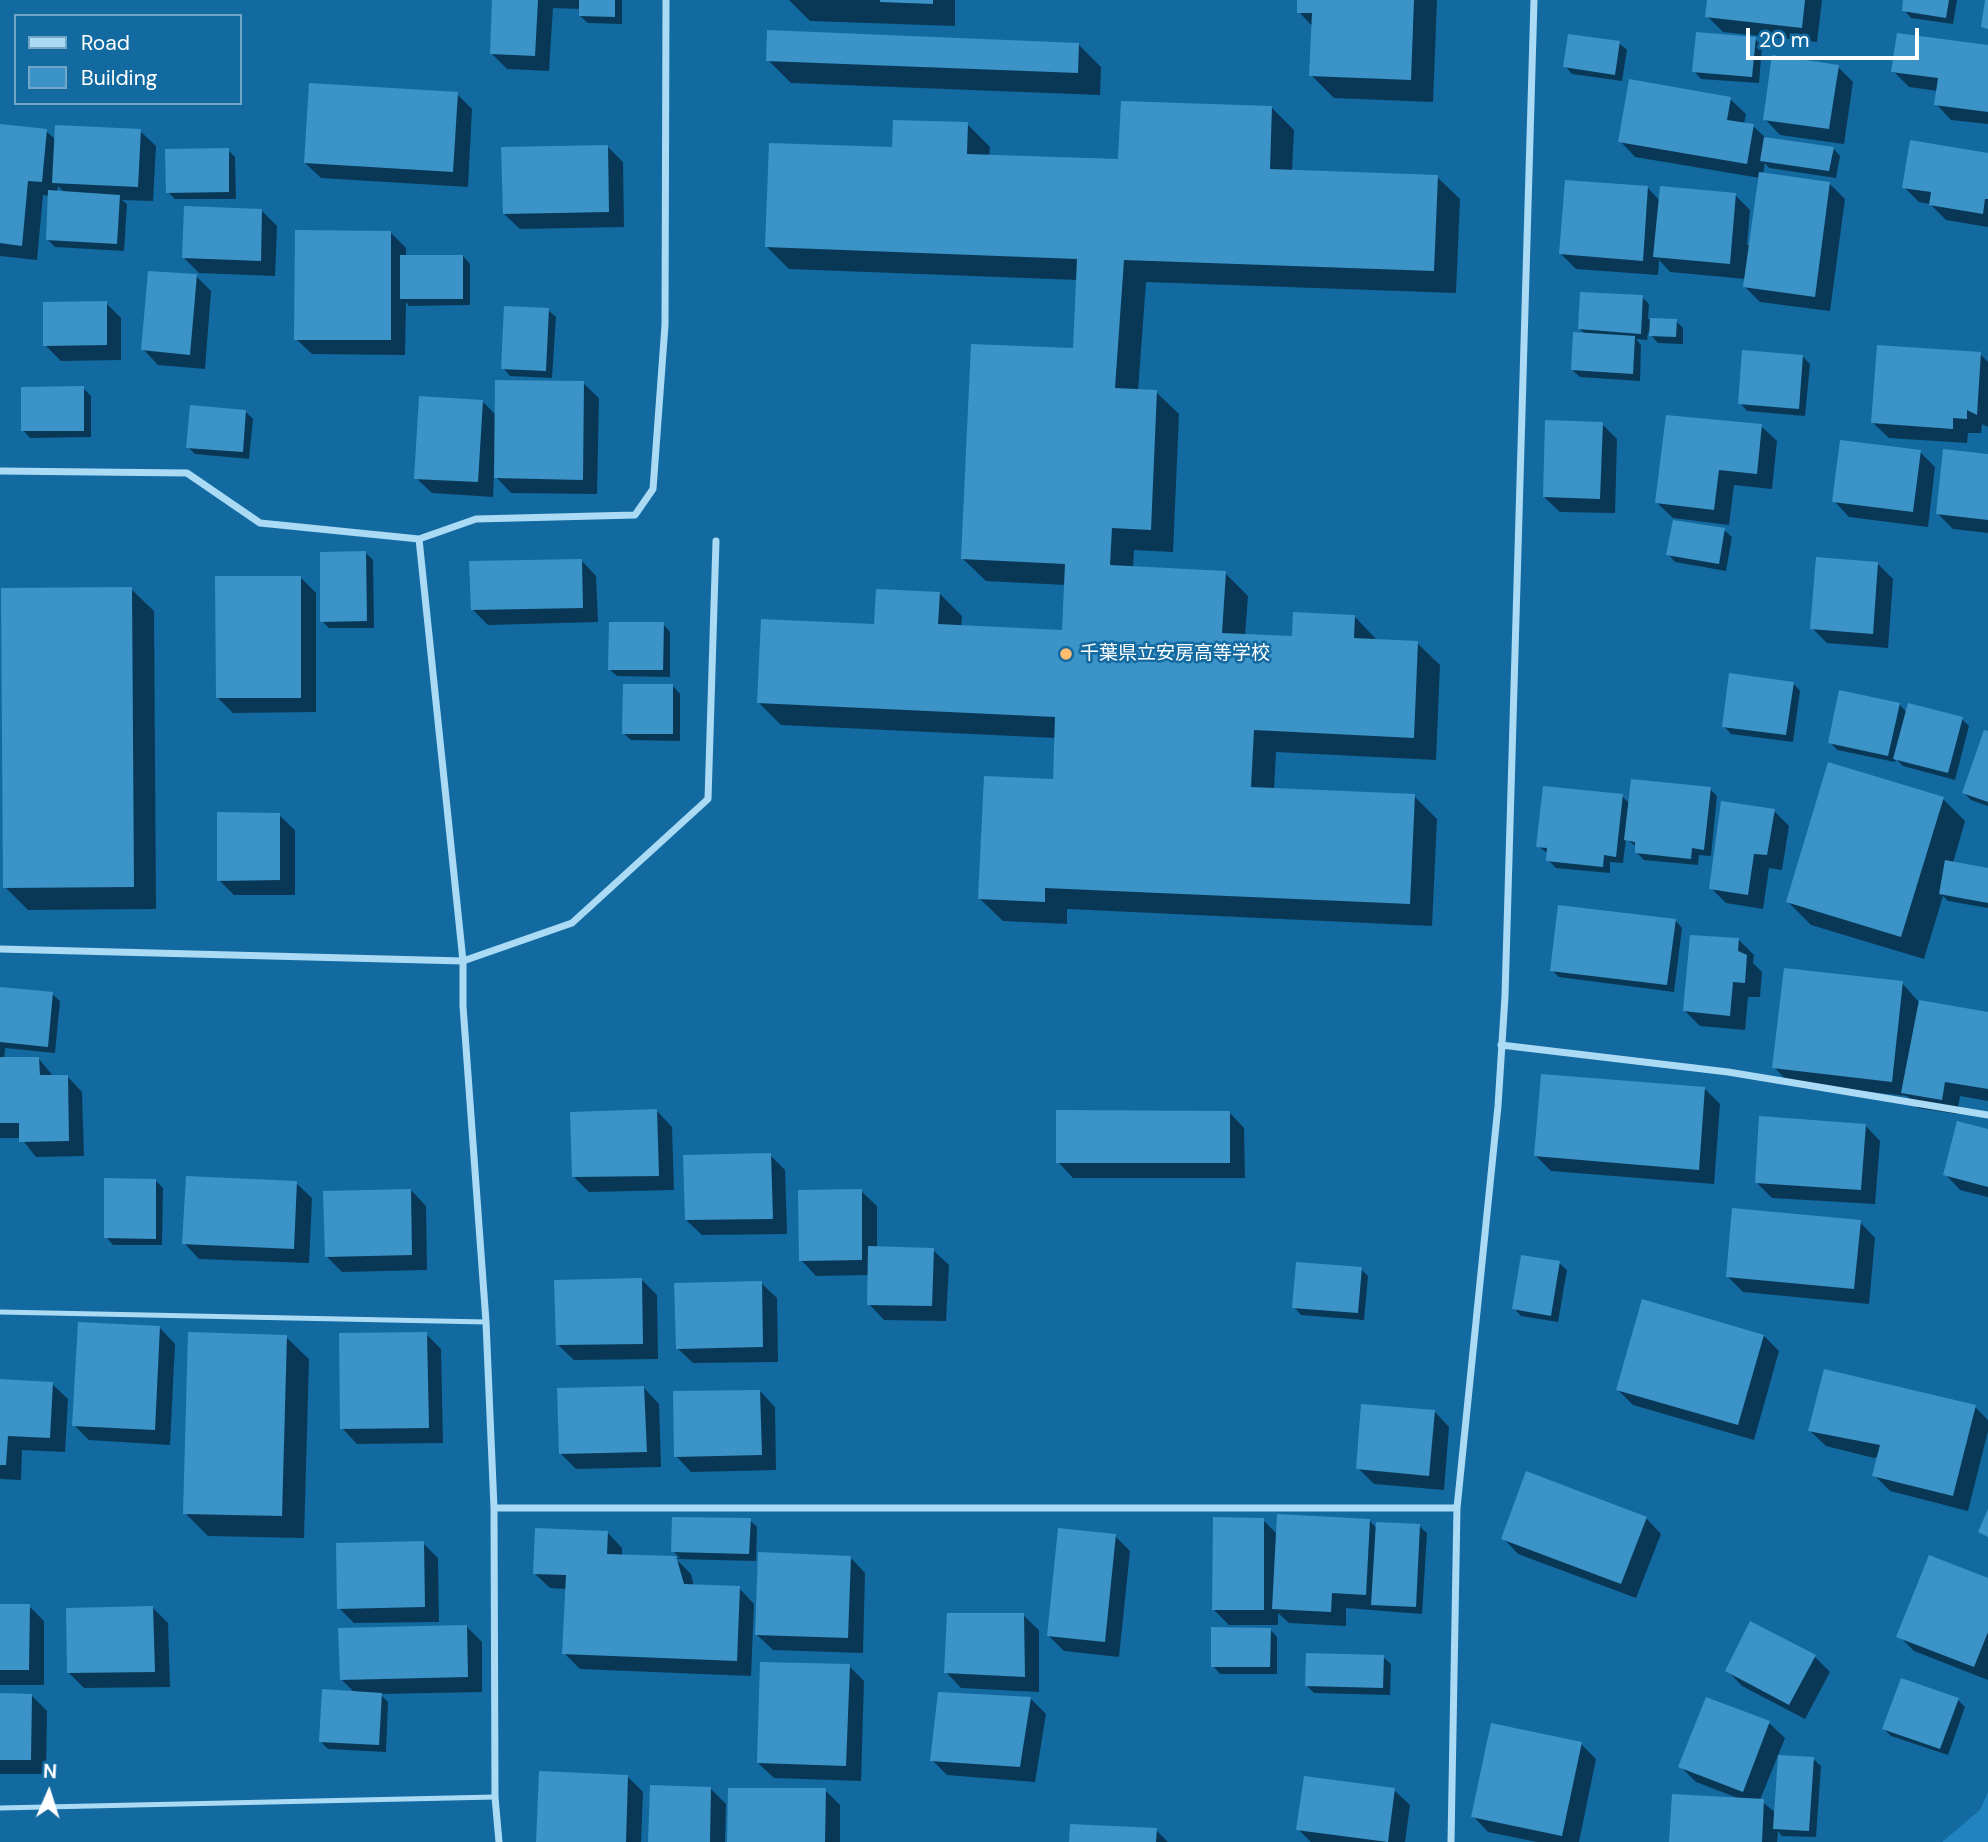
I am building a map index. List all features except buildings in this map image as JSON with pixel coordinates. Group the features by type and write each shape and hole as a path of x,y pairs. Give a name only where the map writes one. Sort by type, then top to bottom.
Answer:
{"street":[{"path":"0,471 187,472 260,523 419,538 476,519 635,515 653,489 665,325 666,0"},
{"path":"1451,1842 1457,1508 1497,1120 1501,1045 1534,0"},
{"path":"419,538 463,961 463,1006 486,1322 494,1508 495,1797 499,1842"},
{"path":"0,949 463,961 572,923 708,799 716,541"},
{"path":"1501,1045 1728,1072 1988,1115"},
{"path":"494,1508 1457,1508"}],"lane":[{"path":"0,1312 486,1322"},
{"path":"0,1808 495,1797"}],"shaded area":[{"path":"1988,1792 1988,1842 1942,1842 1980,1810"}],"place":[{"name":"千葉県立安房高等学校","path":"1066,654"}]}
